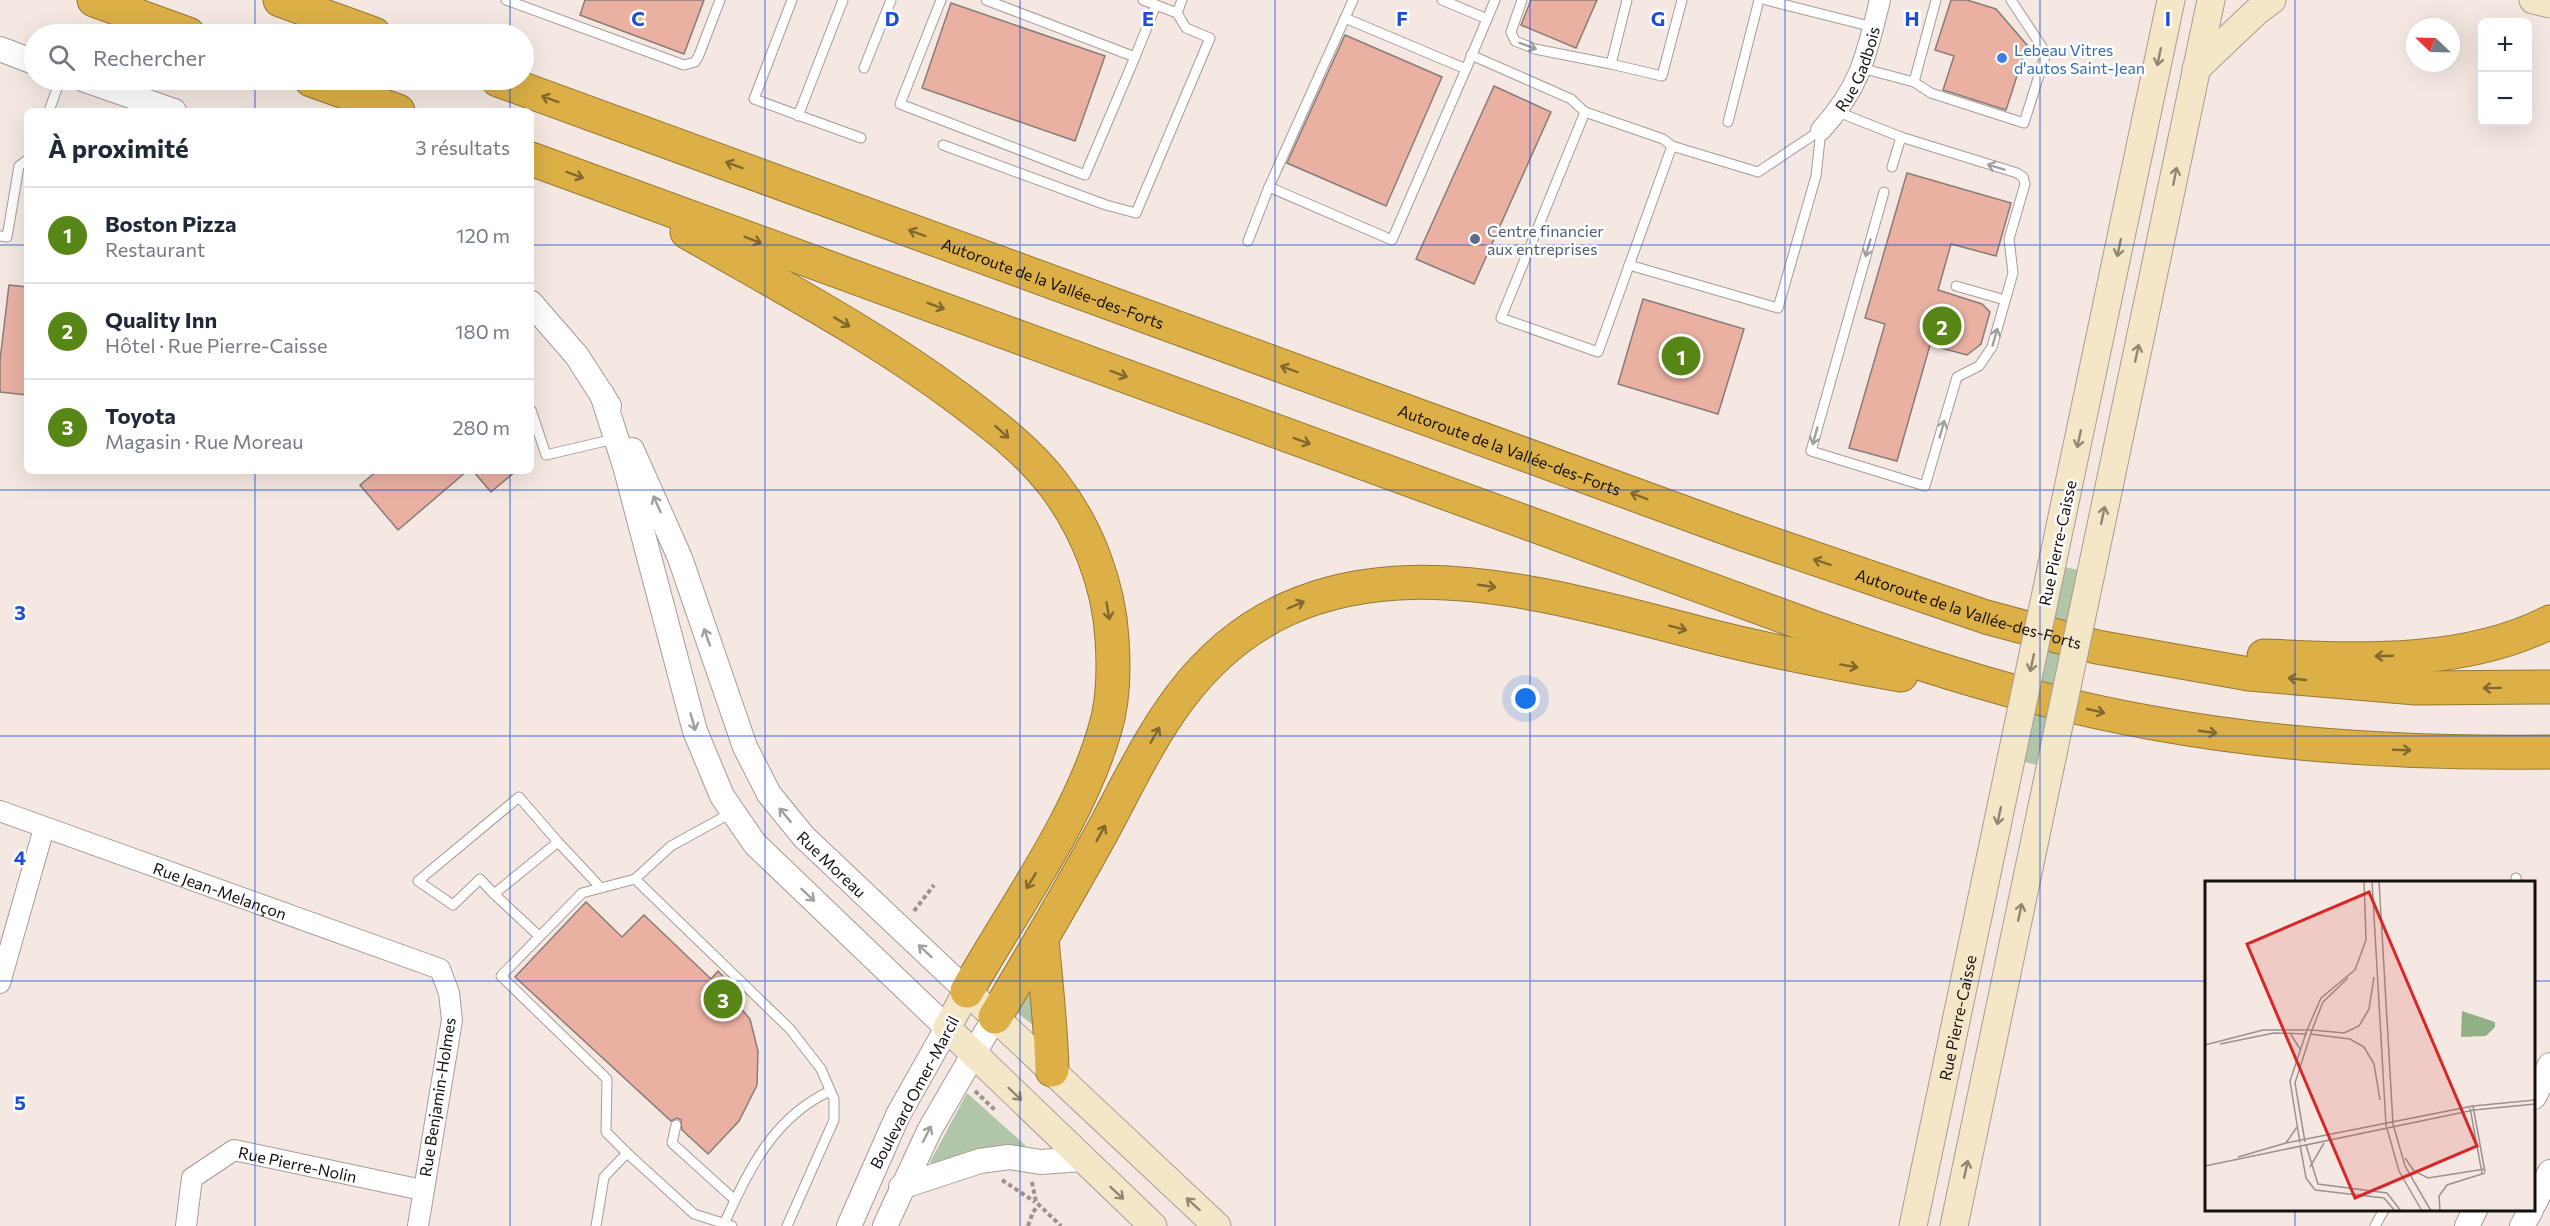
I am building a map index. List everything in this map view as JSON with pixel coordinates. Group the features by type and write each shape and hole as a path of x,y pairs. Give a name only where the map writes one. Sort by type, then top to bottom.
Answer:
{"highway":[{"path":"93,0 160,24"},
{"path":"280,0 346,24"},
{"path":"339,90 390,108"},
{"name":"Autoroute de la Vallée-des-Forts","path":"525,90 1740,533 1986,617 2054,636 2206,667 2372,686 2458,689 2550,687"},
{"path":"534,160 1828,633 1959,676 2043,699 2150,723 2307,744 2478,753 2550,752"},
{"path":"619,191 858,332 947,390 996,427 1045,475 1065,502 1085,537 1104,593 1111,631 1113,670 1106,728 1093,765 1068,818 967,991"},
{"path":"995,1017 1042,940 1154,735 1196,677 1226,647 1258,624 1298,604 1344,589 1425,581 1506,589 1591,606 1791,656 2043,699"},
{"path":"1878,581 2080,633 2163,646 2258,655 2353,657 2460,651 2517,637 2550,622"},
{"path":"1042,940 1046,1000 1051,1029 1052,1070"}],"main road":[{"name":"Rue Pierre-Caisse","path":"1913,1226 2171,0"},
{"path":"1954,1226 2211,0"},
{"path":"2196,69 2256,12 2272,0"},
{"path":"2533,0 2550,3"},
{"name":"Rue Moreau","path":"967,991 1217,1226"},
{"name":"Boulevard Omer-Marcil","path":"947,1028 967,991"},
{"name":"Rue Moreau","path":"947,1028 1152,1226"}],"street":[{"name":"Rue Gadbois","path":"1821,130 1852,92 1880,0"},
{"path":"0,50 24,58"},
{"path":"114,90 165,108"},
{"name":"Rue Moreau","path":"534,306 561,335 602,394 680,558 740,732 762,781 780,809 804,837 967,991"},
{"name":"Rue Moreau","path":"621,437 695,731 714,780 731,813 774,863 947,1028"},
{"name":"Rue Jean-Melançon","path":"0,811 440,969"},
{"path":"0,983 44,828"},
{"name":"Rue Benjamin-Holmes","path":"418,1226 422,1190 452,1020 449,993 440,969"},
{"name":"Boulevard Omer-Marcil","path":"885,1226 901,1187 940,1110 995,1017"},
{"name":"Boulevard Omer-Marcil","path":"849,1226 898,1115 947,1028"},
{"path":"2535,1095 2550,1065"},
{"name":"Rue Pierre-Nolin","path":"186,1226 192,1178 234,1150 422,1190"},
{"path":"901,1187 980,1161 1009,1157 1041,1162 1082,1159"},
{"path":"2535,1202 2550,1172"},
{"path":"2467,1226 2474,1211"},
{"path":"2522,1226 2530,1211"}],"lane":[{"path":"506,0 684,65 695,62 699,55 720,0"},
{"path":"792,0 754,99 861,138"},
{"path":"798,116 843,0"},
{"path":"864,68 891,0"},
{"path":"941,0 900,104 1085,175 1156,5"},
{"path":"985,0 1135,57"},
{"path":"943,145 1106,205 1136,213 1210,38 1186,28 1177,13 1143,0"},
{"path":"1177,13 1182,0"},
{"path":"1248,241 1269,187 1353,0"},
{"path":"1442,0 1487,19"},
{"path":"1269,187 1392,240 1495,0"},
{"path":"1522,0 1511,32 1515,41 1535,49 1662,76 1682,0"},
{"path":"1611,64 1627,0"},
{"path":"1728,122 1759,0"},
{"path":"1766,0 1873,27"},
{"path":"1914,82 1936,0"},
{"path":"1861,68 1914,82 1930,93 2024,123 2046,53 2011,0"},
{"path":"1345,18 1466,69"},
{"path":"1472,55 1571,99 1585,112 1663,139 1672,146 1758,172 1821,130"},
{"path":"50,108 56,90"},
{"path":"1585,112 1501,318 1598,352 1672,146"},
{"path":"1838,112 1900,137 2023,177 2025,187 2009,239 2013,273 1989,354 1979,366 1957,377 1925,486 1811,452 1884,192"},
{"path":"1629,265 1778,308 1816,176 1821,130"},
{"path":"1892,167 1900,137"},
{"path":"0,236 7,237 19,166 24,162"},
{"path":"1956,286 2005,300"},
{"path":"534,419 546,455 621,437"},
{"path":"539,936 480,879 453,905 418,881 519,797 601,888"},
{"path":"731,813 671,846 635,879 582,893 501,976 607,1079 606,1132 694,1214 728,1225 735,1200 751,1168 789,1117 804,1104 830,1091"},
{"path":"494,894 558,842"},
{"path":"635,879 790,1029 820,1068 836,1111 787,1226"},
{"path":"676,1125 672,1143 735,1200"},
{"path":"596,1226 604,1177 627,1153"},
{"path":"2375,1226 2383,1211"}],"path":[{"path":"899,927 934,885"},
{"path":"994,1177 1012,1185 1061,1226"},
{"path":"1032,1177 1032,1193 1037,1204"},
{"path":"1028,1226 1037,1204"}],"green space":[{"path":"2065,567 2078,570 2037,765 2025,762"},
{"path":"1033,983 1038,1029 1016,1012"},
{"path":"967,1093 1026,1146 980,1149 933,1167 930,1162"}],"building":[{"path":"585,0 704,0 684,54 580,15"},
{"path":"1531,0 1597,0 1576,48 1521,25"},
{"path":"1951,0 1967,0 1996,9 2027,45 2006,110 1943,90 1954,56 1935,50"},
{"path":"951,3 1105,56 1075,141 922,88"},
{"path":"1345,35 1442,77 1386,206 1287,163"},
{"path":"1494,86 1551,112 1474,284 1416,259"},
{"path":"1907,173 2011,203 1996,256 1951,244 1938,290 1982,304 1990,312 1981,344 1967,355 1930,345 1897,461 1849,448 1885,324 1865,318"},
{"path":"9,285 24,287 24,395 0,392 0,360"},
{"path":"1643,299 1744,329 1718,414 1618,384"},
{"path":"373,474 463,474 398,530 360,485"},
{"path":"476,474 512,474 491,492"},
{"path":"586,902 622,937 644,915 711,979 718,971 743,997 737,1004 750,1019 758,1051 757,1085 739,1121 708,1154 682,1130 681,1120 677,1118 671,1121 515,977"}],"place":[{"name":"Lebeau Vitres d'autos Saint-Jean","path":"2002,58"},
{"name":"Centre financier aux entreprises","path":"1475,239"},
{"name":"Quality Inn","path":"1942,326"},
{"name":"Boston Pizza","path":"1681,356"},
{"name":"Toyota","path":"723,999"}]}
